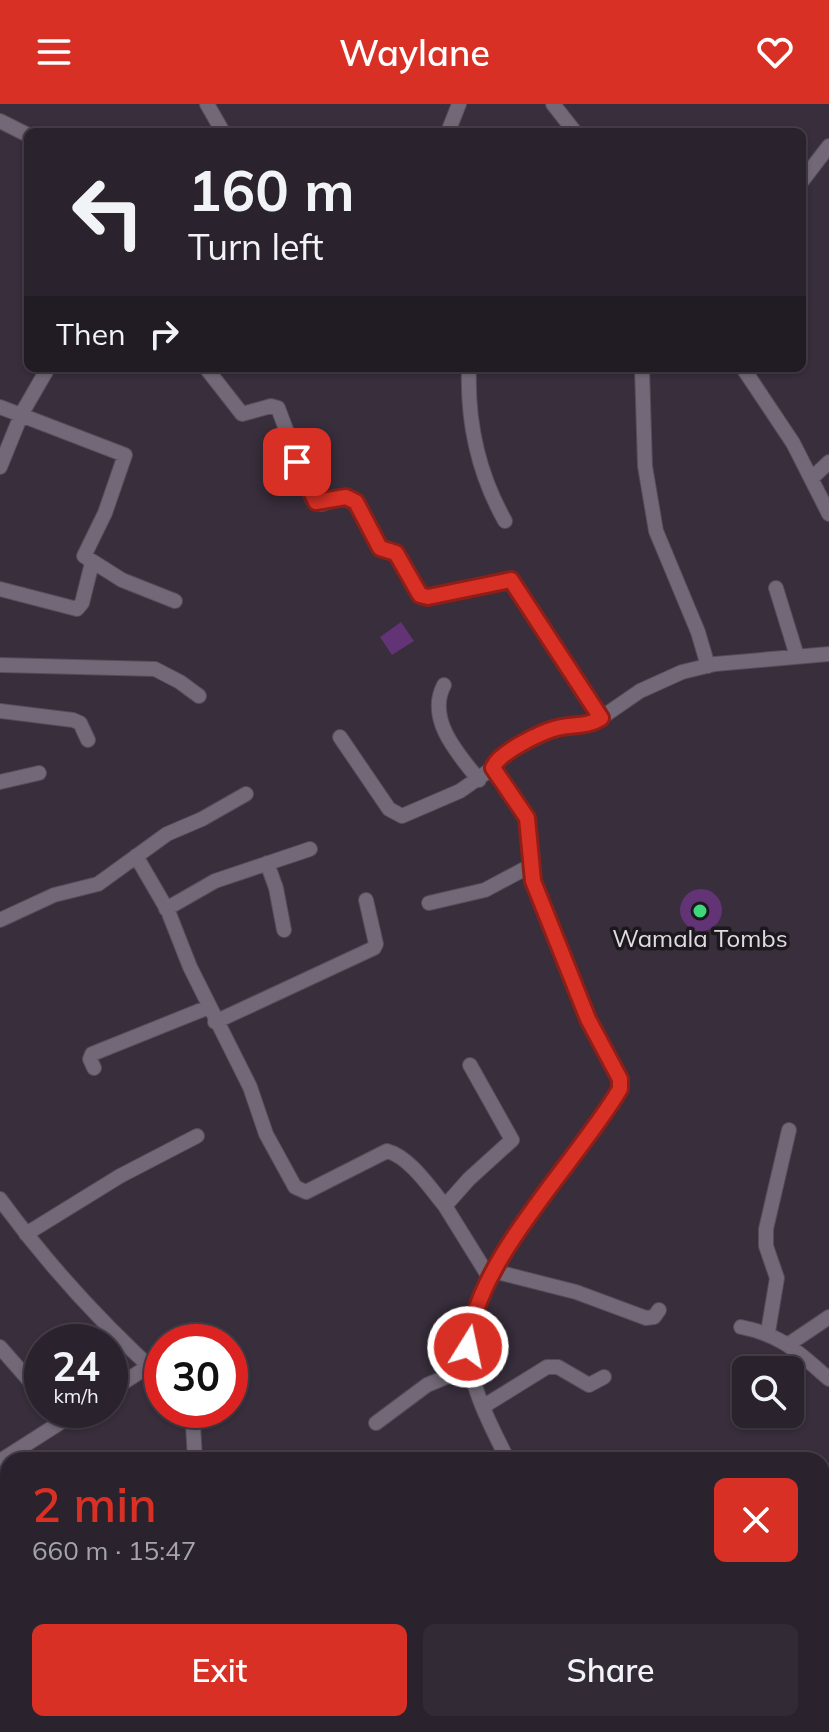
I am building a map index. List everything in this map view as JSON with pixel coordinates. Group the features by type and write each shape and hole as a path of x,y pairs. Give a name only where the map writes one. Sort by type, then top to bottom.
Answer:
{"street":[{"path":"207,104 221,128"},
{"path":"450,128 459,104"},
{"path":"553,104 572,128"},
{"path":"0,121 24,133"},
{"path":"806,176 829,146"},
{"path":"0,467 22,413 46,372"},
{"path":"209,372 242,414 271,406 278,408 312,499 321,504 346,497 356,502 380,548 396,553 420,595 428,597 511,580 601,718"},
{"path":"469,372 469,422 484,480 505,521"},
{"path":"642,372 645,466 657,539 698,632 708,666"},
{"path":"746,372 793,443 829,514"},
{"path":"0,407 125,455 105,513 85,552 86,559 122,580 175,601"},
{"path":"812,478 829,462"},
{"path":"0,589 77,609 82,603 92,563"},
{"path":"776,588 797,656"},
{"path":"340,737 395,815 402,816 436,804 479,780 493,768 500,756 552,730 589,724 640,691 682,672 708,666 829,654"},
{"path":"0,665 155,669 199,696"},
{"path":"444,685 438,699 443,727 457,753 479,780"},
{"path":"0,711 73,720 80,723 88,740"},
{"path":"493,768 527,818 533,881 588,1019 621,1083 607,1110 491,1274 471,1320 468,1347 470,1367 504,1452"},
{"path":"0,782 39,773"},
{"path":"0,920 54,895 98,884 167,834 202,819 246,794"},
{"path":"166,909 215,881 310,849"},
{"path":"136,856 166,909 215,1022 250,1087 266,1134 299,1190 306,1192 382,1153 390,1152 417,1173 445,1206 491,1274 576,1292 646,1318 654,1317 659,1310"},
{"path":"267,863 276,888 284,930"},
{"path":"429,903 485,890 530,866"},
{"path":"215,1022 374,948 376,944 366,900"},
{"path":"94,1068 90,1059 92,1054 209,1007"},
{"path":"445,1206 512,1140 470,1065"},
{"path":"768,1332 777,1278 766,1246 766,1229 789,1130"},
{"path":"26,1234 120,1176 197,1136"},
{"path":"0,1199 75,1293 144,1361"},
{"path":"789,1344 829,1317"},
{"path":"741,1327 768,1332 789,1344 829,1379"},
{"path":"0,1347 24,1374"},
{"path":"376,1423 427,1385 470,1367"},
{"path":"484,1406 547,1367 558,1367 589,1385 604,1377"},
{"path":"12,1452 43,1428"},
{"path":"193,1428 195,1452"}],"building":[{"path":"401,622 414,641 392,655 380,637"},
{"path":"701,889 716,895 722,910 716,925 701,931 686,925 680,910 686,895"}],"place":[{"name":"Wamala Tombs","path":"700,911"}],"route":[{"path":"297,462 316,502 321,504 346,497 356,502 380,548 396,553 420,595 428,597 511,580 601,718 589,724 552,730 500,756 493,768 527,818 533,881 588,1019 620,1079 620,1089 489,1277 471,1320 468,1347"}]}
